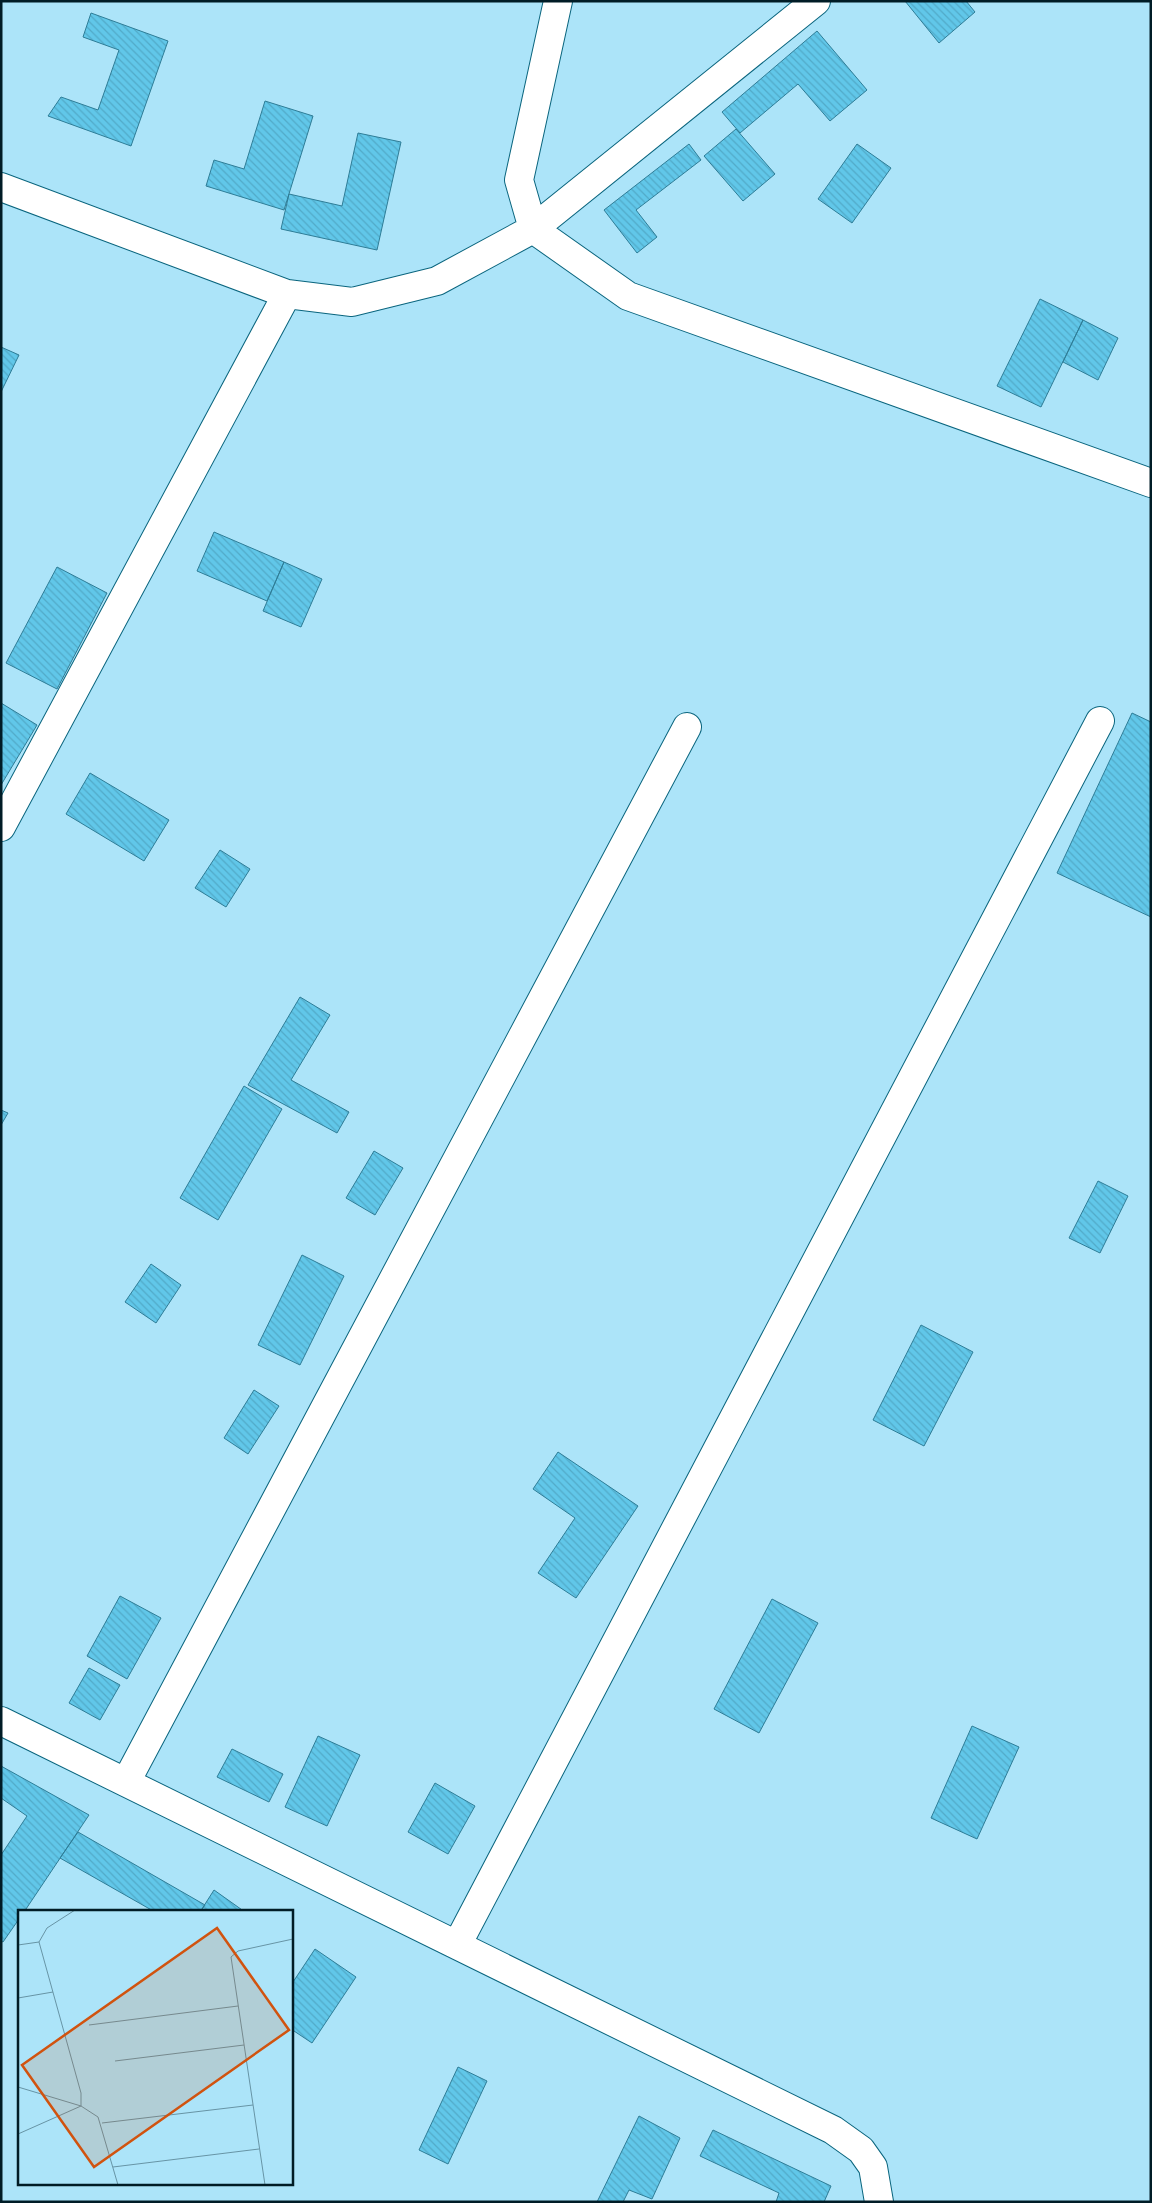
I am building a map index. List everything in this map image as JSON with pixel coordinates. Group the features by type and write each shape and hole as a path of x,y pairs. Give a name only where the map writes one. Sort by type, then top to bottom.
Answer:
{"street":[{"path":"558,1 519,180 533,228 628,296 1151,483"},
{"path":"1,187 287,294 352,302 437,281 533,228 816,1"},
{"path":"1,827 287,294"},
{"path":"457,1945 1100,721"},
{"path":"126,1782 687,727"},
{"path":"1,1721 833,2130 861,2150 873,2167 879,2202"}],"building":[{"path":"905,1 966,1 975,12 939,43"},
{"path":"91,13 168,41 131,146 48,116 61,97 98,110 119,50 83,37"},
{"path":"817,31 867,90 830,121 798,84 740,133 722,112"},
{"path":"265,101 313,116 284,210 206,186 214,160 244,169"},
{"path":"736,129 775,174 743,201 704,156"},
{"path":"358,133 401,142 377,250 281,229 289,194 342,206"},
{"path":"689,144 701,160 636,210 657,237 637,253 604,210"},
{"path":"857,144 891,168 852,223 818,199"},
{"path":"1040,299 1083,320 1041,407 997,386"},
{"path":"1083,320 1118,338 1098,380 1063,362"},
{"path":"1,347 19,355 1,392"},
{"path":"214,532 284,562 267,601 197,571"},
{"path":"284,562 322,579 301,627 263,611"},
{"path":"57,567 107,593 57,689 6,663"},
{"path":"1,703 37,725 1,785"},
{"path":"1132,713 1151,722 1151,917 1057,873"},
{"path":"90,773 169,820 144,861 66,814"},
{"path":"220,850 250,869 226,907 195,888"},
{"path":"300,997 330,1015 291,1080 349,1112 337,1133 248,1085"},
{"path":"244,1086 282,1109 218,1220 180,1198"},
{"path":"1,1110 8,1113 1,1125"},
{"path":"374,1151 403,1168 375,1215 346,1198"},
{"path":"1098,1181 1128,1196 1100,1253 1069,1238"},
{"path":"302,1255 344,1276 300,1365 258,1345"},
{"path":"151,1264 181,1285 156,1323 125,1302"},
{"path":"921,1325 973,1352 924,1446 873,1420"},
{"path":"254,1390 279,1406 248,1454 224,1438"},
{"path":"558,1452 638,1506 576,1598 538,1573 575,1518 533,1489"},
{"path":"120,1596 161,1618 127,1679 87,1656"},
{"path":"772,1599 818,1623 759,1733 714,1709"},
{"path":"89,1668 120,1685 100,1720 69,1703"},
{"path":"972,1726 1019,1747 977,1839 931,1818"},
{"path":"318,1736 360,1755 327,1826 285,1807"},
{"path":"232,1749 283,1774 269,1802 217,1777"},
{"path":"1,1766 89,1815 25,1910 18,1910 18,1920 3,1942 1,1941 1,1855 27,1816 1,1798"},
{"path":"435,1783 475,1806 448,1854 408,1832"},
{"path":"78,1832 205,1905 201,1910 151,1910 60,1858"},
{"path":"214,1890 242,1910 201,1910"},
{"path":"315,1949 356,1977 312,2043 292,2030 292,1984"},
{"path":"458,2067 487,2081 448,2164 419,2150"},
{"path":"639,2116 680,2138 652,2199 629,2190 623,2202 597,2202"},
{"path":"713,2130 831,2186 824,2202 776,2202 779,2193 700,2156"}]}
